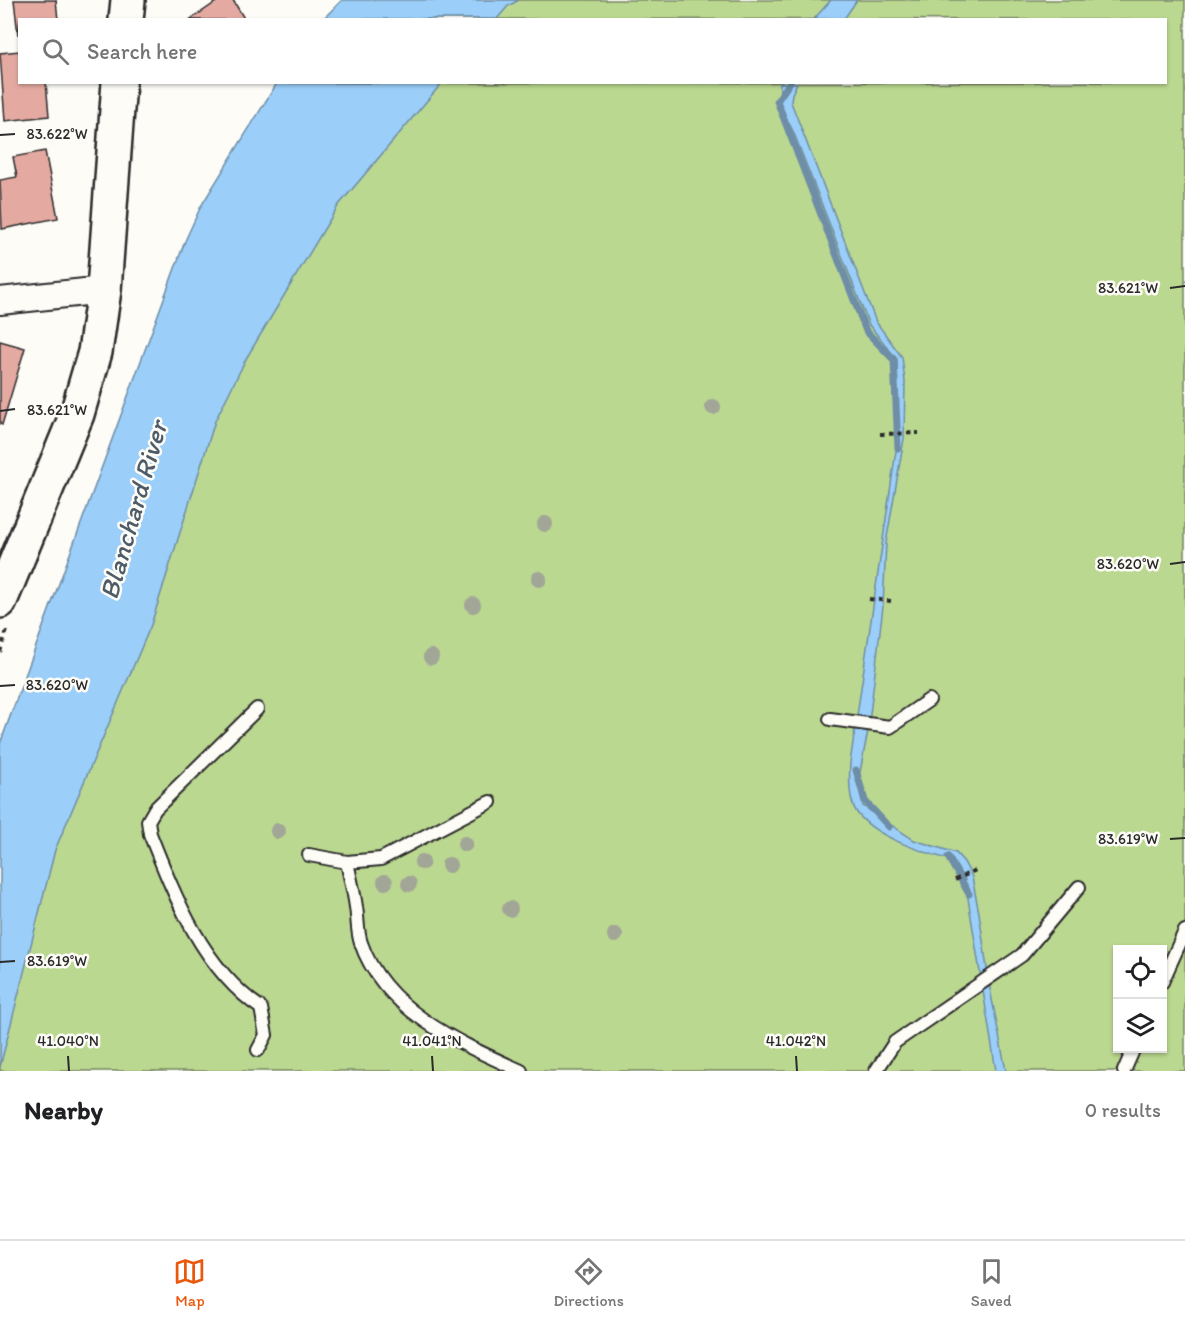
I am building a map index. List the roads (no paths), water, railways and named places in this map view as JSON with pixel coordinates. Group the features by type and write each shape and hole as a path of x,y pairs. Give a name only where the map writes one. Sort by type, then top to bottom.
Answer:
{"main road":[{"path":"126,18 128,0"},
{"path":"0,601 60,459 88,383 104,290 119,84"}],"street":[{"path":"0,301 104,290"}],"lane":[{"path":"830,719 890,727 929,700"},
{"path":"257,709 155,809 148,821 150,834 188,920 234,986 261,1008 266,1035 258,1050"},
{"path":"309,855 347,862 381,859 490,802"},
{"path":"347,862 357,908 360,941 372,970 403,1003 429,1024 478,1052 521,1071"},
{"path":"876,1071 895,1042 1022,955 1079,887"},
{"path":"1167,971 1185,931"},
{"path":"1124,1071 1132,1053"}],"water":[{"path":"342,0 519,0 508,6 498,18 324,18"},
{"path":"831,0 857,0 845,18 815,18"},
{"name":"Blanchard River","path":"276,84 441,84 338,206 247,357 215,421 151,625 55,850 0,1067 0,744 185,241 201,206"},
{"path":"780,84 797,84 791,102 876,322 902,357 905,382 904,439 886,543 883,606 868,731 858,782 863,806 914,840 956,853 964,862 972,877 1006,1071 996,1071 965,880 954,864 947,859 899,842 876,830 858,814 852,803 849,783 850,763 898,437 897,359 869,325 793,131 779,104"}],"waterway":[{"path":"789,84 777,101 866,331 894,360 898,448"},
{"path":"856,770 865,801 889,827"},
{"path":"948,857 969,894"}]}
